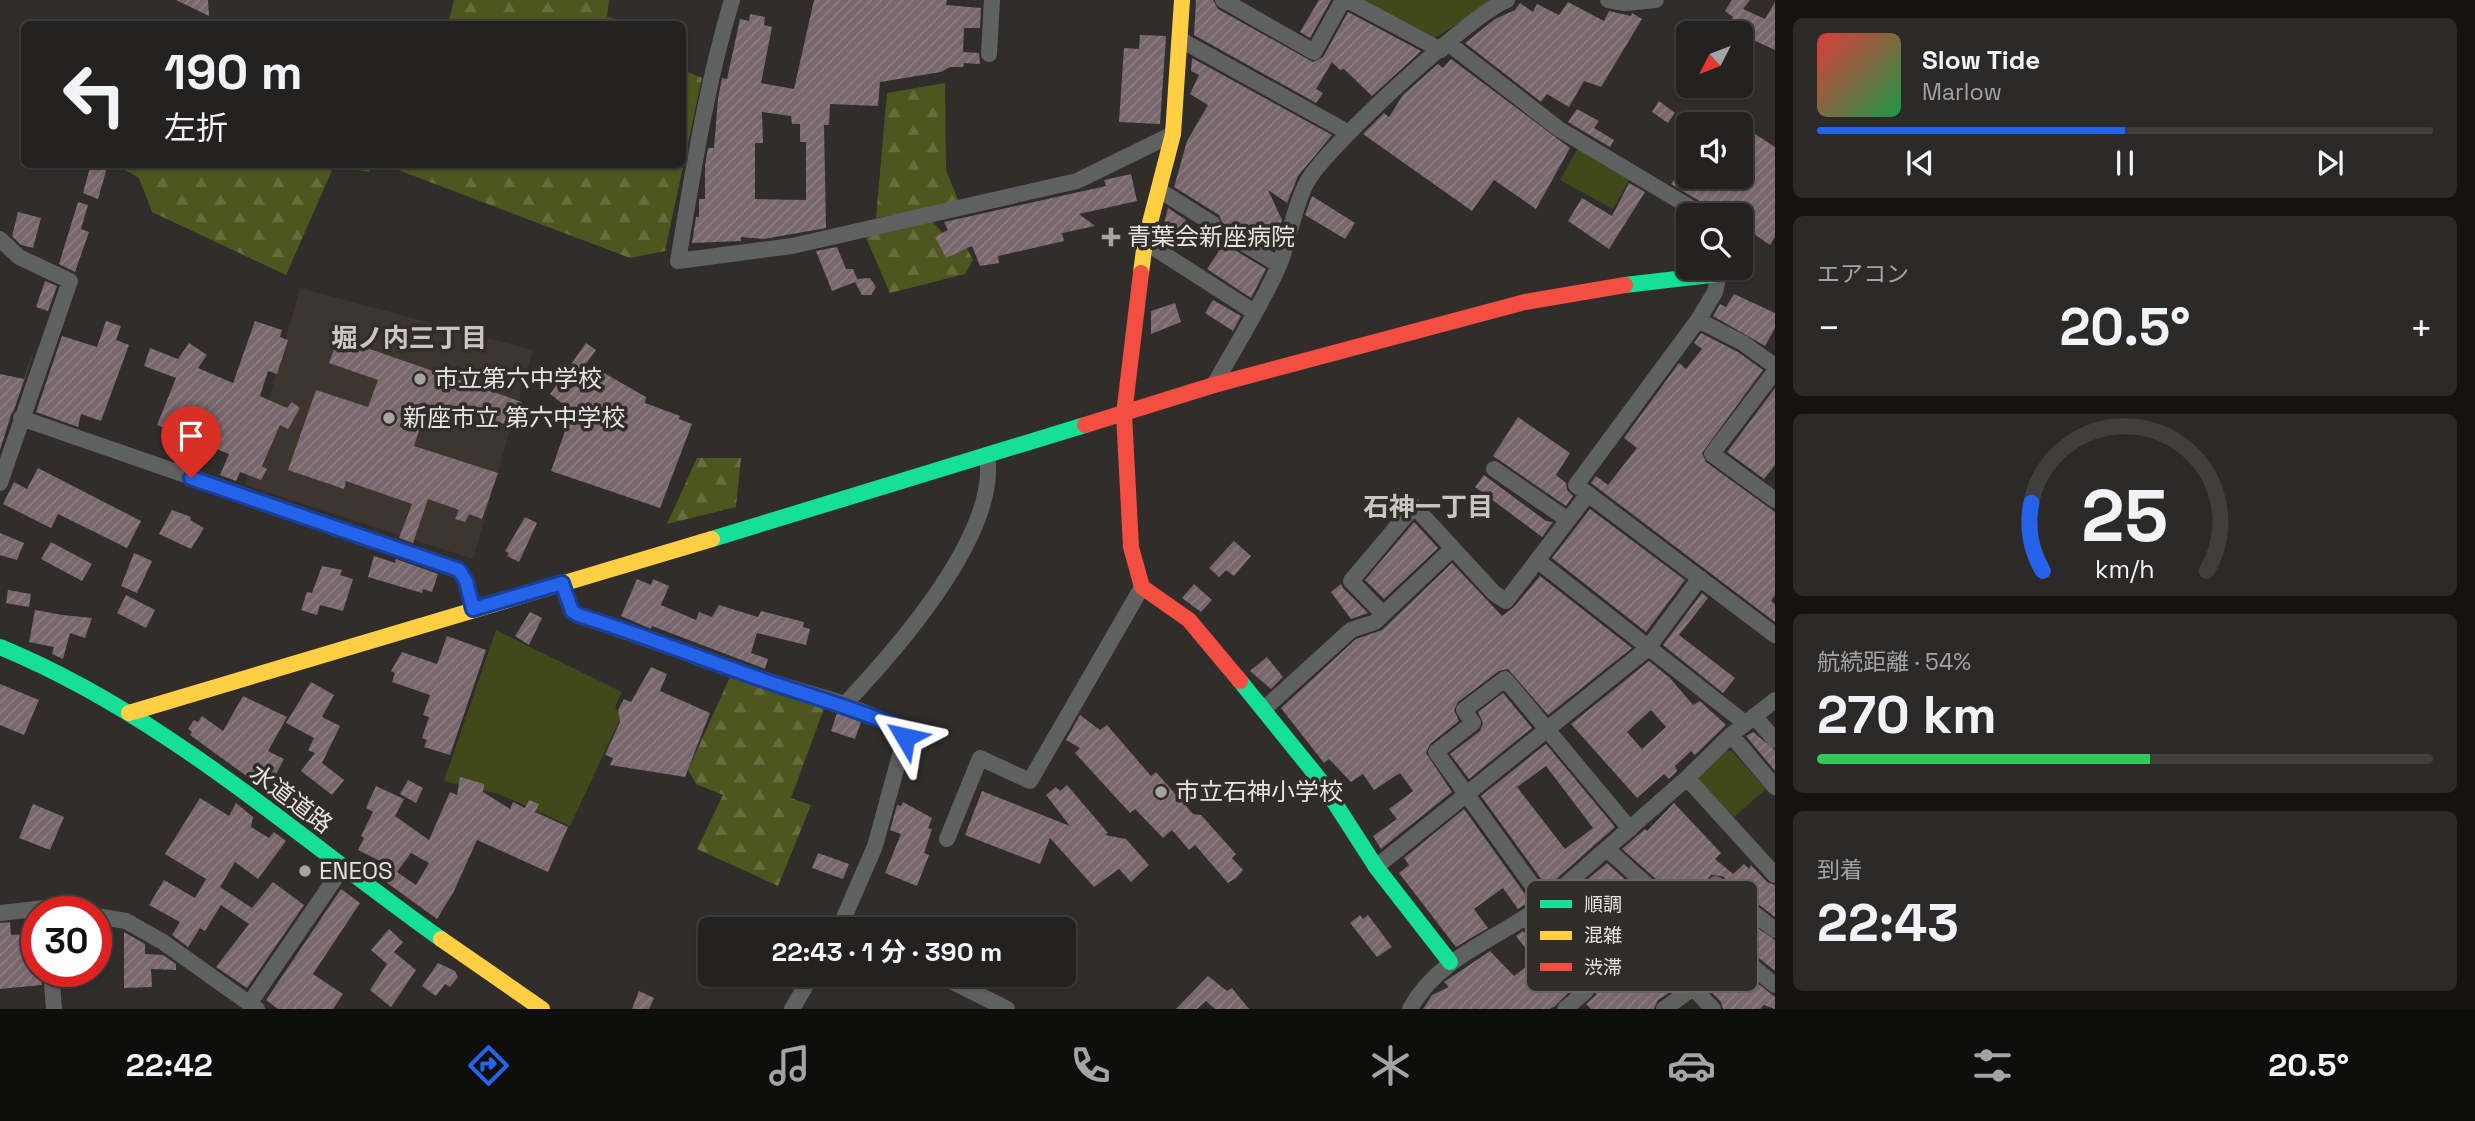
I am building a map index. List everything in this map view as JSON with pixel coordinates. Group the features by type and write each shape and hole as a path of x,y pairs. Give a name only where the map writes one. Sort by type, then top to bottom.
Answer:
{"street":[{"path":"732,0 708,86 678,261 792,246 1077,181 1173,134"},
{"path":"989,54 992,0"},
{"path":"1182,0 1173,134 1145,242 1124,414 1130,536 1142,587 1189,620 1264,709 1320,780 1376,867 1450,962"},
{"path":"1223,0 1314,52 1345,0 1444,46 1559,129 1683,203"},
{"path":"1214,385 1279,265 1306,183 1349,133 1444,46 1490,7 1507,0"},
{"path":"1608,0 1625,3 1656,0"},
{"path":"1181,40 1349,133"},
{"path":"1159,190 1213,224"},
{"path":"1228,234 1279,265"},
{"path":"0,239 19,257 70,281 1,478"},
{"path":"1145,242 1254,312"},
{"path":"129,713 1214,385 1525,302 1676,278"},
{"path":"1723,280 1698,320 1576,485 1775,635"},
{"path":"1698,320 1743,343 1775,366"},
{"path":"1775,371 1712,454 1775,500"},
{"path":"21,418 459,570 466,581 473,609"},
{"path":"845,704 901,644 973,533 990,473 987,455"},
{"path":"1494,469 1568,520"},
{"path":"1383,614 1351,581 1413,506 1494,593 1506,601 1588,494"},
{"path":"1264,709 1351,630 1375,622 1451,549"},
{"path":"1538,561 1647,649 1775,740"},
{"path":"1376,867 1647,649 1700,578"},
{"path":"562,583 572,611 578,615 643,635 752,676 845,704 904,729 905,737 874,846 849,917"},
{"path":"947,839 980,758 1030,781 1142,587"},
{"name":"水道道路","path":"0,647 58,673 129,713 241,789 343,867 542,1009"},
{"path":"1529,880 1436,752 1474,723 1464,710 1505,679 1630,829"},
{"path":"1572,880 1687,778 1731,734 1775,700"},
{"path":"1731,734 1775,787"},
{"path":"1687,778 1775,875"},
{"path":"1608,850 1641,880"},
{"path":"112,918 126,920 163,942 253,1006 343,867"},
{"path":"0,913 21,912"},
{"path":"1758,917 1775,930"},
{"path":"1410,1009 1450,962 1526,918"},
{"path":"1758,971 1775,985"},
{"path":"52,987 54,1009"},
{"path":"792,1009 805,987"},
{"path":"963,987 1007,1009"},
{"path":"1574,1007 1585,992"},
{"path":"1664,1009 1687,992"},
{"path":"1697,992 1713,1009"}],"shaded area":[{"name":"新座市立 第六中学校","path":"300,288 533,350 473,559 245,485"}],"green space":[{"path":"454,0 609,0 607,17 623,21 449,21"},
{"path":"1362,0 1495,0 1435,38"},
{"path":"686,71 702,78 686,153"},
{"path":"945,83 946,170 959,202 876,218 887,93"},
{"path":"1578,148 1631,177 1613,209 1560,180"},
{"path":"122,168 333,168 286,275 152,212 139,178"},
{"path":"346,168 370,168 369,172"},
{"path":"393,168 683,168 665,251 630,258"},
{"path":"929,218 951,242 965,245 973,260 965,274 890,293 864,233"},
{"path":"697,458 741,458 736,507 667,524"},
{"path":"496,630 622,692 615,707 621,717 570,826 499,794 444,781"},
{"path":"730,677 825,706 791,798 811,805 778,886 697,849 723,795 696,784 688,770"},
{"path":"1722,751 1732,751 1766,789 1734,817 1692,776"}],"building":[{"path":"176,0 208,0 209,16"},
{"path":"814,0 947,0 946,5 981,8 980,28 964,28 963,52 979,53 980,64 964,63 963,67 950,67 941,72 880,82 878,106 830,104 829,125 824,125 826,228 764,239 741,237 741,241 692,243 696,217 699,217 699,199 705,199 705,165 708,148 714,148 722,78 727,79 740,19 749,21 750,14 765,17 764,25 772,27 761,83 794,89","holes":["762,112 791,116 792,124 800,124 800,142 806,142 806,200 755,199 755,143 763,143"]},
{"path":"1196,0 1213,0 1218,9 1313,62 1323,57 1348,12 1421,51 1372,96 1344,69 1340,70 1332,62 1316,89 1323,93 1316,103 1194,35"},
{"path":"1319,0 1331,0 1310,38 1300,32"},
{"path":"1732,0 1750,0 1743,9 1765,19 1775,2 1775,50 1754,40 1754,21 1731,21 1733,17 1725,11"},
{"path":"1568,2 1604,21 1609,11 1631,16 1632,13 1642,19 1601,87 1584,81 1569,107 1547,94 1541,102 1465,43 1495,19 1515,10 1520,3 1533,12 1537,4 1559,15"},
{"path":"1140,35 1166,36 1160,124 1119,122 1124,48 1139,49"},
{"path":"1192,58 1332,135 1298,176 1287,203 1268,190 1282,220 1273,249 1233,225 1223,225 1219,215 1174,187 1187,141 1208,105 1190,94 1199,75 1191,71"},
{"path":"1451,59 1570,148 1536,209 1494,180 1472,211 1363,134 1384,113 1389,117 1403,95 1438,64 1443,68"},
{"path":"1659,101 1675,113 1668,123 1652,112"},
{"path":"1577,109 1599,121 1594,128 1614,140 1610,147 1568,122"},
{"path":"1755,134 1775,147 1775,237 1770,245 1753,233 1753,203 1703,203 1679,189 1753,189"},
{"path":"90,168 107,168 98,199 83,193"},
{"path":"1131,174 1137,201 1079,214 1095,226 1062,233 1064,241 998,256 999,263 980,266 972,246 946,258 935,237 948,230 944,222 1106,186 1104,180"},
{"path":"1629,183 1645,192 1609,249 1568,221 1582,198 1612,216"},
{"path":"1312,196 1355,223 1345,239 1305,215"},
{"path":"78,202 88,205 81,229 89,232 75,272 59,264"},
{"path":"1168,208 1186,220 1179,246 1160,239"},
{"path":"18,212 41,218 33,248 21,245 12,236"},
{"path":"1218,233 1223,243 1266,269 1251,298 1207,269 1219,251 1206,243 1212,234"},
{"path":"837,247 846,269 853,269 857,279 870,278 876,287 871,295 862,295 855,282 832,291 816,251"},
{"path":"45,281 57,286 48,311 36,307"},
{"path":"1734,294 1775,313 1775,328 1765,346 1713,316 1720,304 1726,307"},
{"path":"1213,300 1241,316 1233,331 1205,313"},
{"path":"1175,303 1181,322 1151,334 1151,311"},
{"path":"106,321 121,326 116,340 129,345 101,421 81,414 78,427 36,412 62,336 97,347"},
{"path":"255,321 282,330 280,337 288,340 277,374 268,371 260,396 287,408 292,402 300,408 288,429 280,425 262,466 267,469 261,480 240,472 236,481 220,475 229,454 157,425 176,378 144,366 150,348 178,359 189,343 207,355 198,368 233,383"},
{"path":"1701,333 1738,352 1763,370 1702,453 1706,462 1775,512 1775,595 1771,601 1775,604 1775,622 1591,483 1596,476 1608,485 1637,448 1624,438 1679,363 1686,369 1702,349 1694,343"},
{"path":"338,338 522,402 513,427 456,407 453,417 426,409 414,446 498,473 482,519 469,514 465,522 455,519 459,510 428,499 413,543 399,538 412,504 346,481 344,489 288,470 316,390 368,407 378,380 329,363"},
{"path":"586,343 596,350 567,390 604,373 646,397 645,403 680,416 679,419 692,424 660,508 551,471 572,411 550,394"},
{"path":"36,345 0,450 0,374 24,379"},
{"path":"1775,388 1775,465 1764,479 1727,452"},
{"path":"1518,417 1570,453 1556,475 1566,483 1567,490 1573,496 1566,506 1493,456"},
{"path":"38,468 141,521 127,548 58,514 51,528 3,504 14,482 27,489"},
{"path":"1484,475 1546,521 1553,522 1542,537 1475,487"},
{"path":"1590,509 1685,580 1646,632 1552,558"},
{"path":"172,510 191,517 190,520 204,528 191,549 159,534"},
{"path":"525,517 537,523 519,562 507,556 509,553 505,551"},
{"path":"1414,522 1438,548 1384,599 1365,580"},
{"path":"0,533 24,543 17,560 0,555"},
{"path":"1234,541 1251,556 1234,576 1226,570 1219,577 1209,568"},
{"path":"51,542 92,564 82,581 41,559"},
{"path":"134,553 152,561 137,593 121,586"},
{"path":"374,556 395,563 396,559 438,574 432,592 423,589 422,593 368,577"},
{"path":"1452,563 1502,616 1514,607 1540,576 1632,648 1548,715 1508,669 1499,671 1458,702 1454,710 1459,721 1430,744 1426,753 1452,792 1381,849 1373,836 1397,819 1389,809 1413,791 1400,773 1374,790 1363,774 1351,782 1329,759 1324,763 1281,708 1356,639 1382,630"},
{"path":"322,566 342,570 340,575 353,579 343,611 320,605 317,615 301,610 307,592 312,593"},
{"path":"637,579 651,585 653,579 669,586 661,605 696,620 699,612 712,617 719,605 758,617 761,611 804,622 803,627 810,629 806,645 757,633 751,653 768,659 765,669 652,626 651,629 621,616"},
{"path":"1194,584 1212,600 1201,612 1182,598"},
{"path":"1341,584 1368,613 1351,619 1331,592"},
{"path":"8,590 31,594 29,607 6,603"},
{"path":"1702,593 1708,598 1679,635 1735,678 1723,693 1663,645"},
{"path":"126,595 155,610 146,628 117,613"},
{"path":"35,610 92,618 85,638 70,633 63,659 52,654 54,647 29,642"},
{"path":"530,612 542,618 529,645 515,636"},
{"path":"447,636 486,650 450,755 424,747 427,740 422,738 429,717 423,715 430,695 392,682 395,673 391,671 402,652 437,664"},
{"path":"1267,657 1283,677 1271,689 1250,671"},
{"path":"1649,661 1670,678 1693,705 1700,701 1726,725 1695,755 1691,751 1675,766 1677,771 1669,779 1664,774 1637,798 1571,724","holes":["1651,710 1666,727 1642,749 1627,732"]},
{"path":"651,667 667,674 660,691 710,713 685,777 610,765 613,758 605,755 620,722 618,710 624,699 631,702"},
{"path":"311,682 334,695 322,717 340,726 322,763 344,780 332,795 301,771 315,753 308,750 314,738 286,723"},
{"path":"0,684 39,700 24,735 0,725"},
{"path":"1503,693 1532,728 1469,779 1450,754 1480,731 1483,723 1478,712"},
{"path":"243,696 287,717 268,751 284,759 274,778 258,769 252,780 190,735 192,732 188,729 194,720 198,722 202,716 223,731"},
{"path":"837,713 861,722 855,739 831,731"},
{"path":"1080,715 1100,730 1107,725 1151,776 1156,772 1193,814 1201,815 1236,854 1232,858 1243,870 1236,878 1228,883 1195,845 1189,850 1172,830 1163,838 1135,809 1130,813 1075,753 1080,748 1066,740"},
{"path":"1753,732 1775,750 1775,771 1746,736"},
{"path":"1546,744 1615,827 1555,880 1542,880 1481,796","holes":["1546,766 1593,828 1565,849 1517,787"]},
{"path":"460,777 484,784 483,792 510,809 513,802 525,808 529,800 539,804 535,812 568,827 548,872 477,840 454,891 437,919 372,872 380,861 358,850 364,838 361,836 373,812 366,808 376,786 404,799 395,816 429,840 450,792 457,795","holes":["411,853 429,863 416,885 397,872"]},
{"path":"408,780 423,788 416,803 400,794"},
{"path":"1067,785 1108,833 1105,835 1126,839 1149,865 1131,882 1119,869 1094,887 1050,838 1040,864 965,835 982,791 1070,826 1046,795 1056,787 1060,791"},
{"path":"200,798 229,816 236,803 253,817 251,827 269,838 274,832 286,841 258,879 235,862 220,887 252,908 273,882 304,905 247,988 216,967 249,924 221,905 205,931 200,928 188,947 172,935 180,922 149,905 164,880 195,898 206,879 165,854"},
{"path":"903,802 932,818 928,828 932,829 924,853 929,855 917,886 885,873 901,834 890,830 897,805 901,806"},
{"path":"1674,803 1721,853 1715,859 1733,874 1744,864 1749,869 1751,865 1767,882 1775,885 1775,917 1758,904 1758,880 1727,880 1722,876 1711,875 1707,880 1657,880 1622,849 1645,829 1647,831"},
{"path":"33,804 64,817 50,850 19,838"},
{"path":"1464,809 1526,895 1526,904 1518,909 1503,888 1474,909 1488,928 1456,947 1399,873 1409,865 1404,858"},
{"path":"818,853 849,864 843,879 812,868"},
{"path":"1607,863 1626,880 1587,880"},
{"path":"341,889 360,903 313,974 343,994 333,1009 278,1009 266,1000"},
{"path":"1360,915 1363,919 1368,915 1392,947 1377,957 1350,923"},
{"path":"10,922 11,935 21,934 21,987 0,989 0,923"},
{"path":"1758,928 1775,940 1775,971 1758,957"},
{"path":"389,929 403,942 394,952 416,970 391,1007 370,990 387,964 371,950"},
{"path":"1523,931 1526,934 1526,949 1516,936"},
{"path":"124,932 145,944 145,954 163,955 176,964 176,970 151,969 152,987 124,988"},
{"path":"1490,951 1514,976 1526,967 1526,992 1569,992 1550,1009 1423,1009 1432,995 1449,987 1444,982"},
{"path":"438,963 455,971 458,977 450,987 445,984 436,996 422,986"},
{"path":"1208,976 1227,991 1232,988 1249,1009 1215,1009 1206,1001 1197,1009 1176,1009"},
{"path":"1758,984 1775,997 1775,1009 1764,1005 1760,1009 1723,1009 1721,1002 1711,992 1758,992"},
{"path":"639,991 654,998 649,1009 632,1009"},
{"path":"1596,992 1670,992 1658,1000 1654,1009 1591,1009 1586,1004"}],"traffic: fast":[{"path":"1625,285 1676,279"},
{"path":"712,539 1085,425"},
{"path":"0,647 60,675 174,742 441,939"},
{"path":"1240,681 1320,780 1376,867 1450,962"}],"traffic: slow":[{"path":"1141,273 1145,242 1173,134 1182,0"},
{"path":"129,713 712,539"},
{"path":"441,939 542,1009"}],"traffic: jam":[{"path":"1141,273 1124,414 1131,547 1142,587 1189,620 1240,681"},
{"path":"1085,425 1214,385 1525,302 1625,285"}],"place":[{"name":"青葉会新座病院","path":"1111,237"},
{"name":"市立第六中学校","path":"420,379"},
{"name":"新座市立 第六中学校","path":"389,418"},
{"name":"市立石神小学校","path":"1161,792"},
{"name":"ENEOS","path":"305,871"}],"district":[{"name":"堀ノ内三丁目","path":"409,338"},
{"name":"石神一丁目","path":"1428,507"}],"route":[{"path":"191,478 459,570 466,581 473,609 562,583 572,611 578,615 643,635 752,676 845,704 904,729 905,737"}]}
